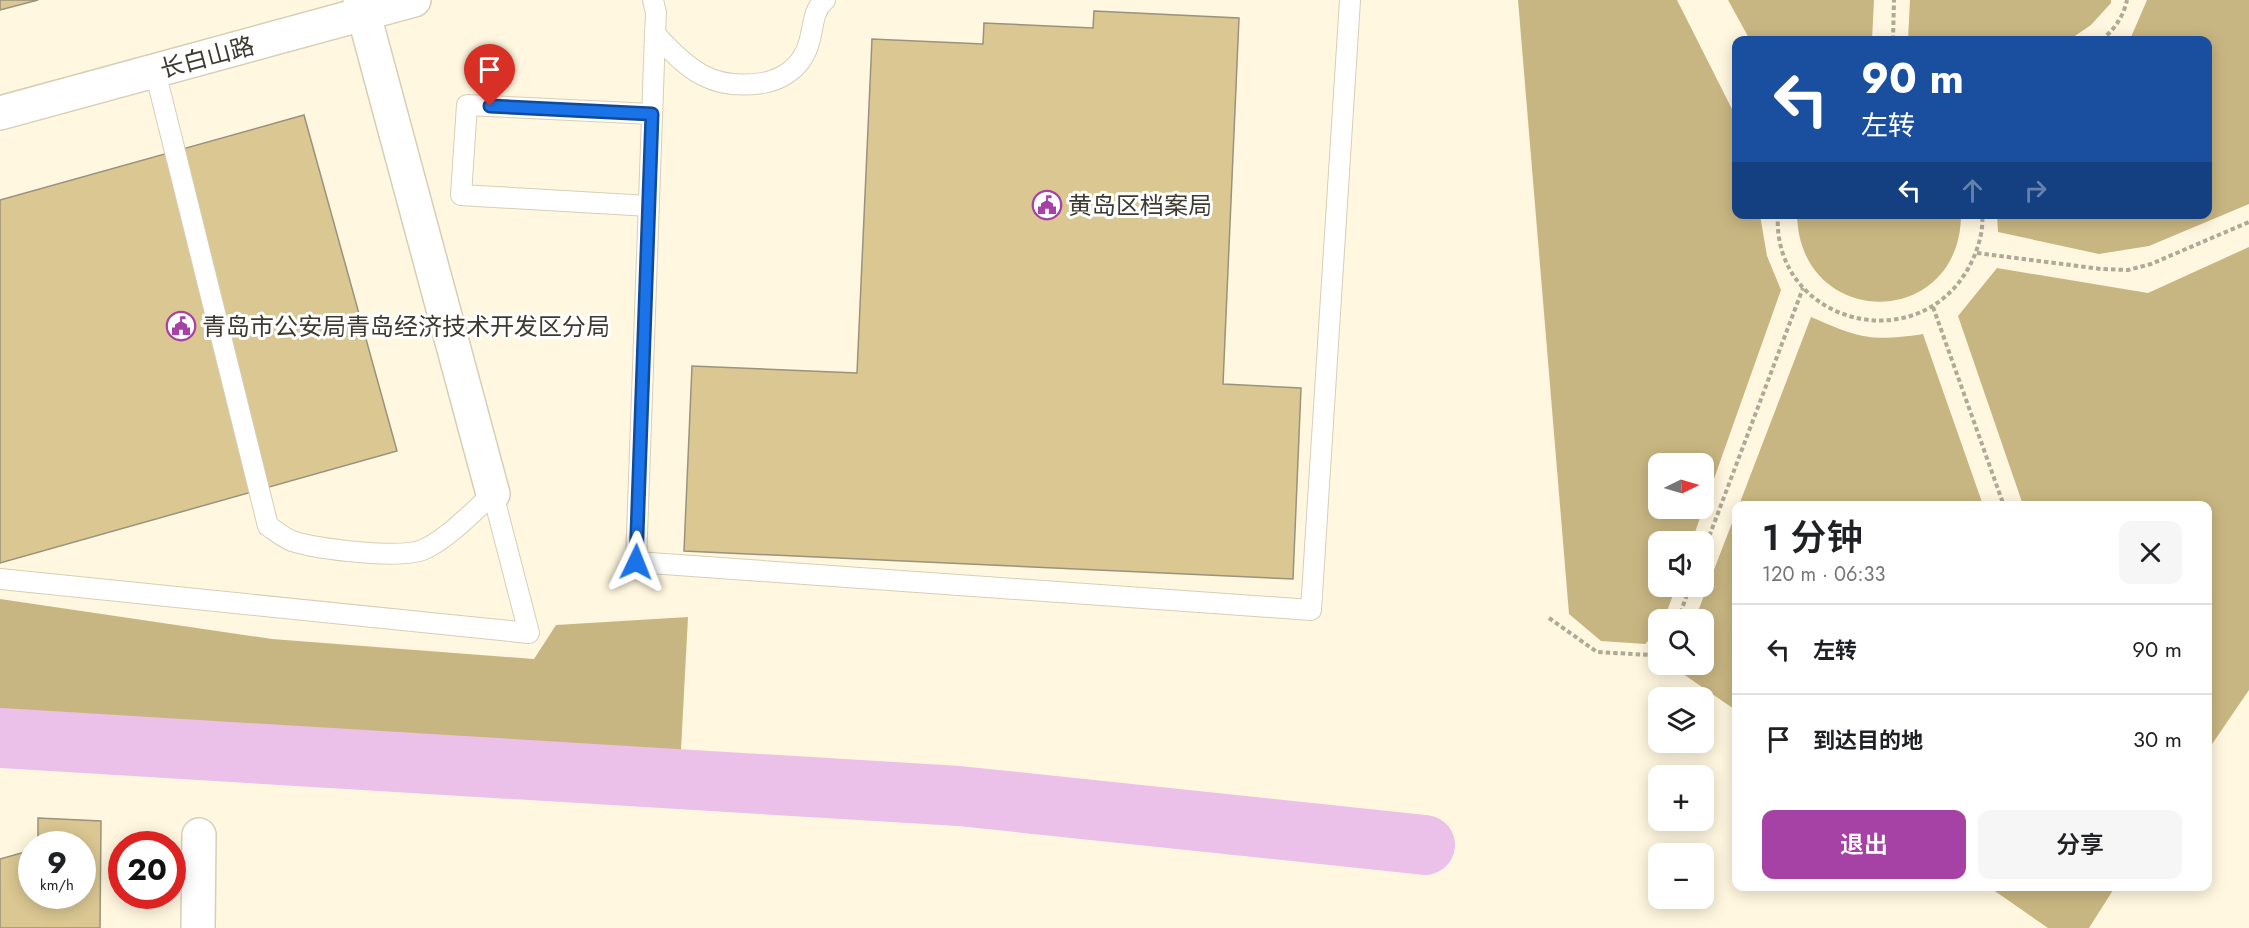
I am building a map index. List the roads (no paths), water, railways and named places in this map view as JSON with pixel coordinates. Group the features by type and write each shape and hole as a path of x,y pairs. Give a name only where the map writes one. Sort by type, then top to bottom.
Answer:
{"street":[{"name":"长白山路","path":"0,113 155,71 362,7 414,0"},
{"path":"362,7 493,494"},
{"path":"198,928 199,835"}],"lane":[{"path":"653,0 656,13 656,34 636,562 1311,610 1350,0"},
{"path":"656,34 682,62 711,80 741,87 772,82 792,71 805,54 818,6 825,0"},
{"path":"0,579 529,633 493,494 443,539 422,551 396,555 309,545 289,540 268,526 155,71"},
{"path":"649,206 461,195 467,105 652,114"}],"waterway":[{"path":"0,738 959,796 1425,845"}],"place":[{"name":"黄岛区档案局","path":"1047,205"},
{"name":"青岛市公安局青岛经济技术开发区分局","path":"181,326"}]}
